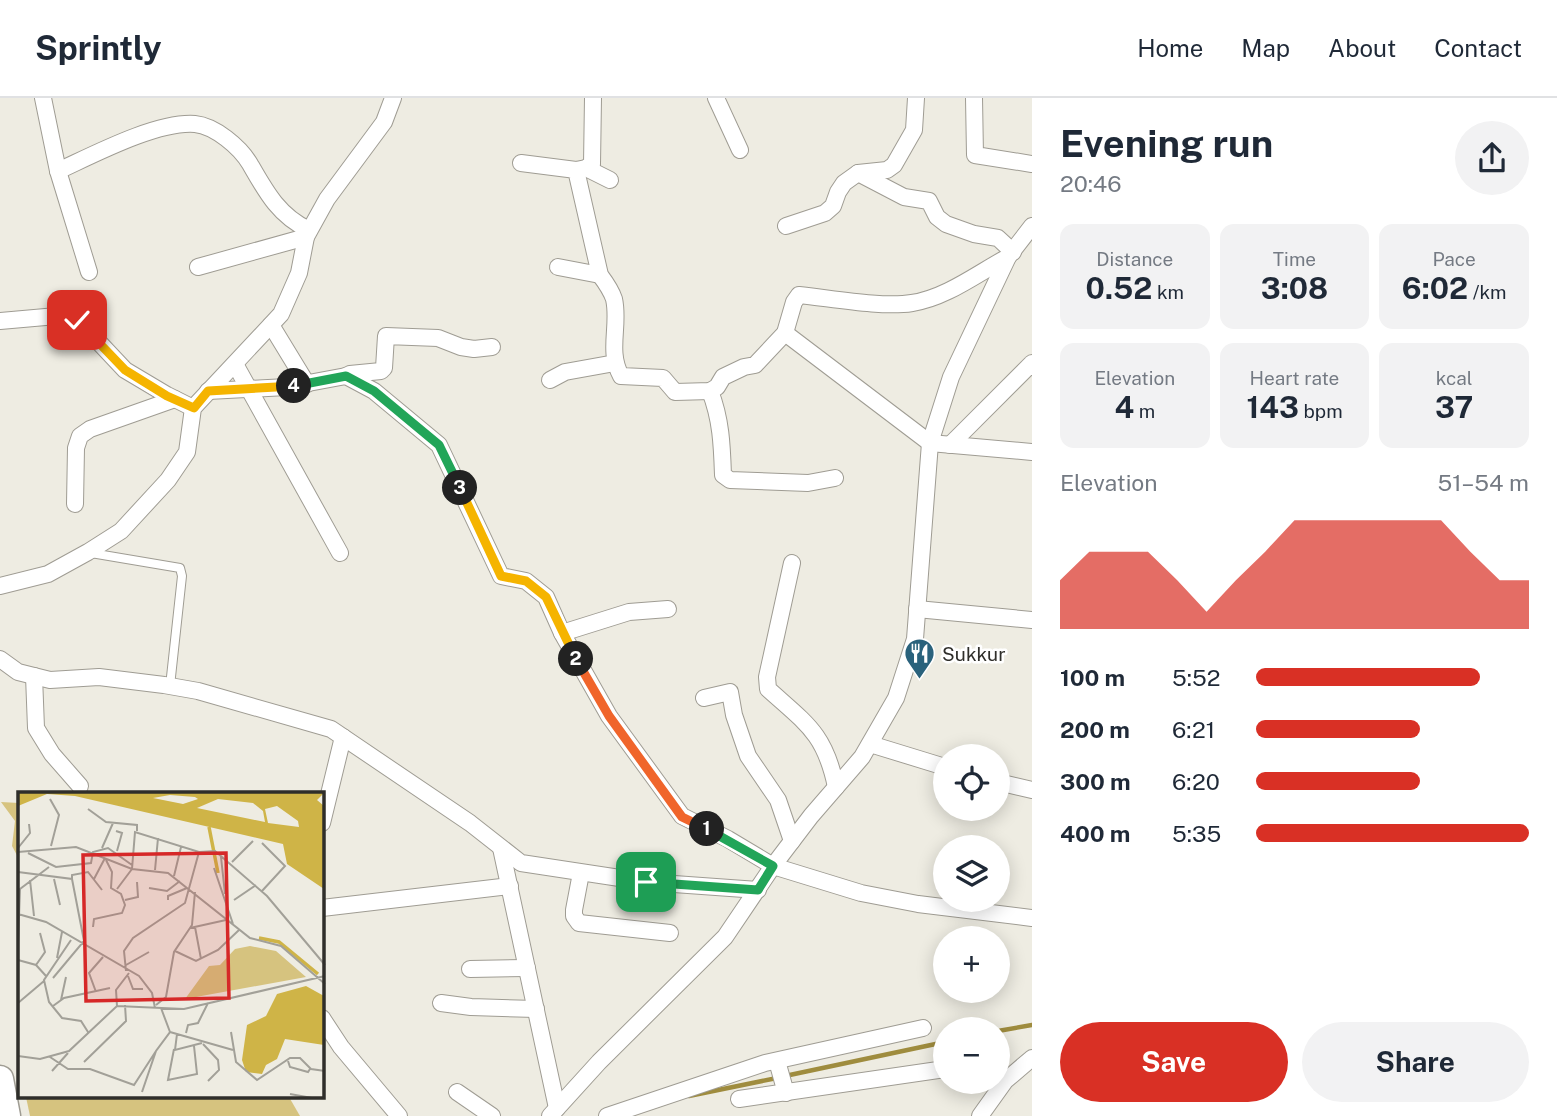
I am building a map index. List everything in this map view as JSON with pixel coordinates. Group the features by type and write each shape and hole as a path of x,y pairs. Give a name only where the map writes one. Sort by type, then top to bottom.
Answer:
{"main road":[{"path":"0,1079 8,1116"}],"street":[{"path":"43,98 58,171 89,272"},
{"path":"0,586 48,574 88,552 121,531 168,480 187,452 194,408 281,314 299,273 307,233 327,199 384,122 393,98"},
{"path":"581,169 593,164 593,98"},
{"path":"716,98 740,150"},
{"path":"786,226 825,213 833,206 844,183 858,173 887,170 894,165 914,130 916,98"},
{"path":"974,98 975,155 1032,164"},
{"path":"58,171 142,135 184,124 198,124 226,139 244,154 281,213 307,233"},
{"path":"521,163 581,169 611,180"},
{"path":"581,169 600,275 610,288 615,302 615,363 621,376 663,377 676,392 710,391 717,387 723,377 755,365 785,333 794,302 799,295 865,302 910,303 935,296 1011,254"},
{"path":"858,173 904,197 929,201 937,217 946,224 974,234 998,238 1011,254"},
{"path":"554,1112 599,1062 725,937 792,841 862,757 895,698 915,639 930,443 951,377 1011,254 1032,226"},
{"path":"198,267 307,233"},
{"path":"558,267 600,275"},
{"path":"0,321 68,315 77,320 125,370 194,408"},
{"path":"271,326 307,383"},
{"path":"785,333 930,443 1032,452"},
{"path":"208,391 287,387 384,368 386,336 438,338 474,349 492,347"},
{"path":"550,380 565,372 615,363"},
{"path":"950,445 1032,363"},
{"path":"235,364 340,553"},
{"path":"346,376 374,391 439,445 501,576 526,581 546,597 562,633 609,716 682,817 728,839 773,866 861,893 918,904 1032,918"},
{"path":"710,391 718,410 722,432 723,475 730,480 808,482 835,478"},
{"path":"75,504 76,448 80,436 90,429 175,399"},
{"path":"792,563 767,677 768,689 818,737 831,761 836,787"},
{"path":"562,633 629,612 668,609"},
{"path":"917,609 1032,620"},
{"path":"0,659 18,672 50,680 99,677 170,686 198,691 331,729 426,793 521,863 646,882 758,890"},
{"path":"34,676 36,728 52,754 80,786"},
{"path":"704,698 730,692 734,715 748,756 778,800 792,841"},
{"path":"324,815 343,737"},
{"path":"870,744 933,763"},
{"path":"1010,785 1032,790"},
{"path":"501,848 536,1009 554,1112"},
{"path":"581,873 574,910 574,916 579,923 670,933"},
{"path":"324,908 510,886"},
{"path":"470,969 527,968"},
{"path":"441,1003 471,1007 536,1009"},
{"path":"324,1021 341,1047 399,1116"},
{"path":"607,1116 778,1064 923,1028"},
{"path":"1010,1071 1032,1058"},
{"path":"778,1064 784,1089"},
{"path":"739,1099 784,1089 933,1070"},
{"path":"457,1092 492,1116"},
{"path":"980,1116 996,1094"}],"lane":[{"path":"88,552 180,568 182,576 170,686"}],"shaded area":[{"path":"1,802 18,803 18,857 12,846 15,821"},
{"path":"26,1098 290,1098 300,1116 30,1116"}],"waterway":[{"path":"1010,1029 1032,1025"},
{"path":"785,1076 933,1045"},
{"path":"689,1096 777,1078"}],"place":[{"name":"Sukkur","path":"919,681"}],"route":[{"path":"77,320 125,370 167,396 194,408 208,391 287,387 346,376 374,391 439,445 501,576 526,581 546,597 562,633 609,716 682,817 728,839 773,866 758,890 646,882"}]}
